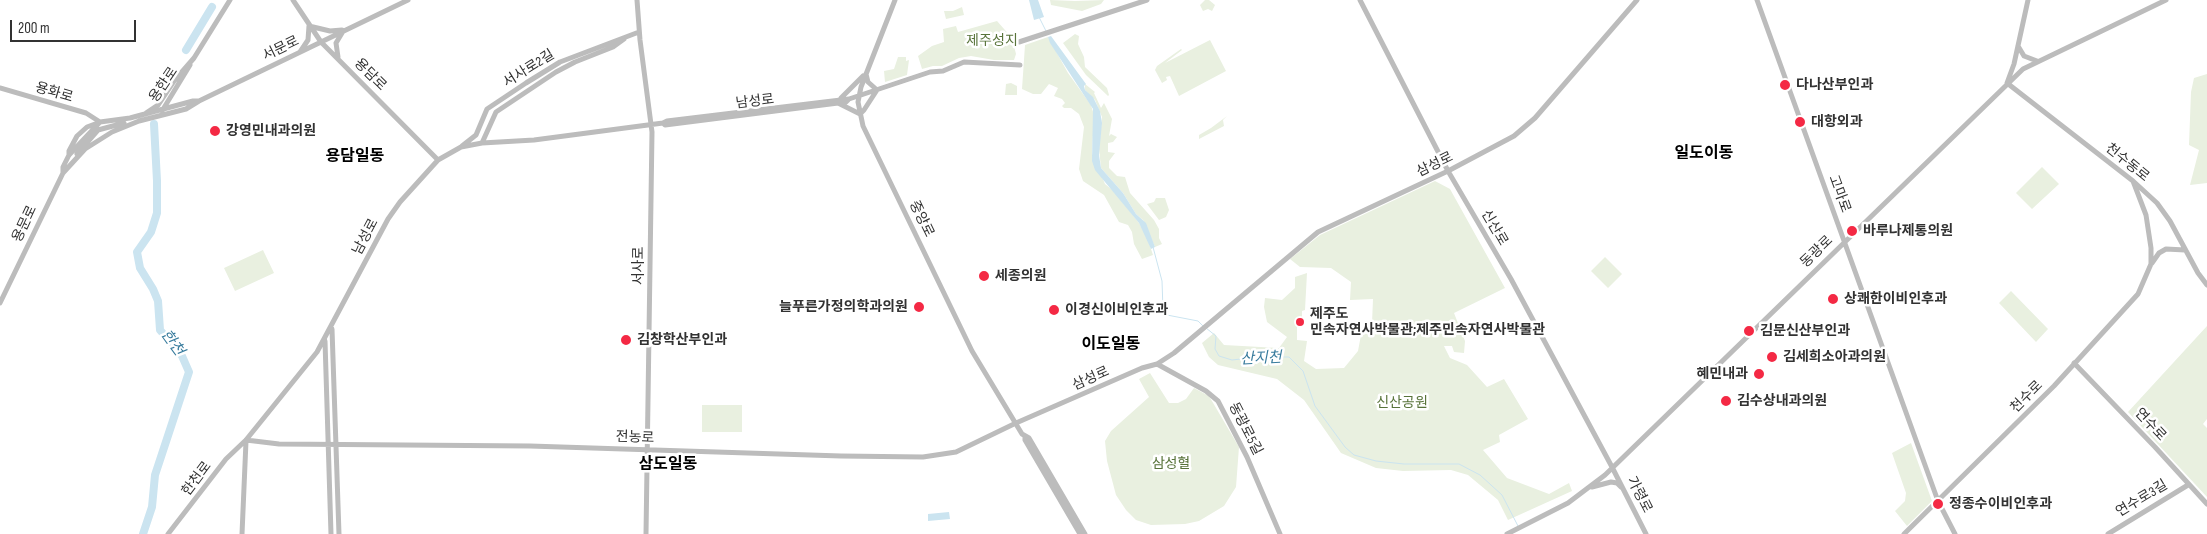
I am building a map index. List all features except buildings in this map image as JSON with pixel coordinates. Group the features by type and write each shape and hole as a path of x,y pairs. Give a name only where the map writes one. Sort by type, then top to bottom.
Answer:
{"main road":[{"name":"용한로","path":"148,119 162,110 230,0"},
{"name":"용담로","path":"293,0 321,42 438,160"},
{"name":"서문로","path":"140,118 162,110 200,101 408,0"},
{"name":"서사로","path":"637,0 639,32 652,125 646,534"},
{"name":"중앙로","path":"895,0 859,96 863,126 972,351 1025,437 1080,534"},
{"path":"1019,42 1147,0"},
{"name":"신산로","path":"1360,0 1448,171 1511,279 1612,467"},
{"name":"삼성로","path":"1016,423 1142,368 1157,364 1174,353 1318,232 1481,155 1526,128 1637,0"},
{"name":"고마로","path":"1756,0 1938,501 1955,534"},
{"path":"2007,83 2014,64 2028,0"},
{"name":"동광로","path":"1510,532 1568,503 1589,488 2023,69 2166,0"},
{"path":"299,53 308,40 309,26 330,31 345,30"},
{"path":"339,60 336,43 345,30"},
{"name":"서사로2길","path":"461,146 476,135 487,109 498,101 560,62 639,32"},
{"name":"서사로2길","path":"482,143 496,112 556,72 612,47 629,36"},
{"path":"2018,46 2024,56 2037,61"},
{"name":"용한로","path":"140,118 158,105 194,58"},
{"name":"남성로","path":"246,440 325,340 388,219 400,202 438,160 461,146 534,140 652,125 667,121 849,99 964,62 1020,65"},
{"path":"180,74 171,92 175,90 174,100 181,105"},
{"path":"835,103 842,104 860,114 868,106 877,90 868,82 866,74"},
{"path":"841,99 866,74"},
{"name":"천수동로","path":"2007,83 2133,181 2157,203 2170,221 2185,250 2207,285"},
{"name":"용화로","path":"0,88 86,113 100,122"},
{"name":"남성로","path":"663,123 665,125 846,102 849,99"},
{"path":"63,173 94,142 120,128 140,118 148,119 186,109 200,101"},
{"name":"용문로","path":"0,303 63,173 63,167 69,151 77,136 87,127 100,122 140,118"},
{"name":"용문로","path":"73,161 84,140 102,128 140,118"},
{"name":"용문로","path":"69,155 100,122"},
{"name":"천수로","path":"2133,181 2150,229 2151,264"},
{"name":"천수로","path":"1904,534 2054,386 2138,294 2151,264 2159,253 2166,249 2185,250"},
{"path":"332,328 339,534"},
{"path":"325,340 331,534"},
{"name":"연수로","path":"2074,363 2156,447 2207,504"},
{"name":"동광로5길","path":"1157,364 1206,391 1218,401 1247,457 1280,534"},
{"name":"전농로","path":"246,440 279,444 336,443 923,457 956,452 1016,423"},
{"name":"중앙로","path":"1025,437 1029,438 1086,534"},
{"path":"242,534 246,440"},
{"name":"한천로","path":"168,534 226,459 246,440"},
{"name":"가령로","path":"1612,467 1646,534"},
{"path":"1589,488 1614,482 1619,484 1625,492"},
{"name":"연수로3길","path":"2108,534 2188,484"}],"green space":[{"path":"1050,0 1104,0 1101,4 1082,11 1051,5"},
{"path":"1205,0 1209,0 1215,5 1212,11 1208,9 1203,11 1200,5"},
{"path":"962,7 964,15 946,19 944,11 953,11"},
{"name":"제주성지","path":"997,21 1012,38 1016,54 1014,60 994,60 971,56 959,58 942,66 922,69 918,56 932,46 944,42 943,29 956,26 958,32"},
{"path":"1075,34 1079,36 1078,44 1084,57 1085,67 1107,88 1108,96 1086,75 1063,43"},
{"path":"1048,37 1068,73 1091,105 1094,115 1092,153 1105,184 1116,193 1139,223 1153,255 1142,259 1134,244 1132,232 1128,225 1119,222 1104,195 1083,181 1079,169 1084,127 1079,114 1071,108 1064,108 1062,106 1065,103 1062,99 1054,96 1058,88 1049,84 1041,94 1033,94 1022,89 1025,45"},
{"path":"1210,40 1226,71 1179,96 1170,76 1166,77 1167,80 1162,83 1155,70 1157,66 1181,49 1165,63"},
{"path":"898,57 906,57 906,61 909,60 907,75 885,82 884,71 894,69"},
{"path":"2207,74 2207,183 2190,185 2199,150 2189,145 2191,92 2194,78"},
{"path":"1011,83 1017,86 1017,95 1005,95 1006,84"},
{"path":"1085,84 1095,92 1101,108 1104,103 1112,119 1109,136 1111,134 1117,137 1113,142 1108,143 1108,152 1115,153 1109,161 1109,168 1117,176 1125,177 1130,193 1154,220 1159,229 1159,238 1162,244 1155,247 1143,220 1136,214 1123,193 1101,168 1099,149 1102,117 1095,100 1085,90"},
{"path":"1227,116 1223,120 1224,126 1199,139 1199,135"},
{"path":"2042,167 2059,184 2032,209 2016,193"},
{"name":"신산공원","path":"1435,181 1450,189 1505,288 1454,313 1465,341 1464,353 1454,352 1452,346 1444,346 1450,358 1467,365 1487,387 1504,379 1528,419 1499,435 1500,442 1483,450 1507,478 1549,494 1569,483 1572,491 1508,520 1498,500 1468,475 1451,470 1403,471 1376,468 1341,453 1304,400 1277,379 1218,365 1209,357 1202,343 1214,333 1224,345 1279,348 1287,337 1267,322 1264,307 1265,298 1282,300 1295,288 1295,277 1307,273 1305,310 1302,311 1302,325 1297,326 1297,340 1307,341 1304,361 1316,369 1344,368 1358,351 1363,324 1372,323 1373,299 1350,300 1351,282 1331,268 1300,267 1290,259 1320,235"},
{"path":"1156,198 1165,198 1169,210 1166,217 1159,220 1147,204 1154,202"},
{"path":"263,250 274,273 235,291 224,268"},
{"path":"1605,257 1622,274 1608,288 1591,271"},
{"path":"2011,291 2048,329 2036,342 1999,303"},
{"path":"2207,326 2207,419 2203,424 2207,428 2207,497 2128,412"},
{"name":"삼성혈","path":"1150,373 1169,403 1178,403 1186,399 1194,388 1209,396 1239,447 1236,487 1224,506 1199,521 1185,524 1151,525 1136,520 1126,510 1116,495 1107,461 1105,441 1111,431 1149,397 1139,379"},
{"path":"702,405 742,405 742,432 702,432"},
{"path":"1911,443 1932,501 1907,526 1895,511 1905,501 1906,493 1892,453"}],"water":[{"path":"1029,0 1038,0 1044,17 1034,20"},
{"path":"1051,36 1086,84 1084,86 1085,90 1093,97 1100,111 1102,123 1099,155 1101,168 1123,193 1136,214 1146,223 1155,247 1151,249 1139,223 1095,170 1092,161 1093,109 1050,43 1048,37"},
{"path":"949,512 950,519 928,521 928,514"}],"waterway":[{"name":"한천","path":"186,50 212,7"},
{"name":"산지천","path":"1039,17 1046,31"},
{"name":"한천","path":"143,534 152,507 155,475 189,372 182,356 160,330 158,301 140,268 137,252 151,232 157,213 154,124"},
{"name":"산지천","path":"1153,247 1162,281 1163,310 1167,315 1198,321 1203,326"},
{"name":"산지천","path":"1206,328 1216,336 1215,349 1219,356 1232,360 1258,357 1289,357 1303,371 1315,406 1345,447 1354,455 1376,461 1404,464 1459,464 1480,475 1502,495 1518,526"}],"place":[{"name":"다나산부인과","path":"1785,85"},
{"name":"대항외과","path":"1800,122"},
{"name":"강영민내과의원","path":"215,131"},
{"name":"바루나제통의원","path":"1852,231"},
{"name":"세종의원","path":"984,276"},
{"name":"상쾌한이비인후과","path":"1833,299"},
{"name":"늘푸른가정의학과의원","path":"919,307"},
{"name":"이경신이비인후과","path":"1054,310"},
{"name":"제주도 민속자연사박물관;제주민속자연사박물관","path":"1300,322"},
{"name":"김문신산부인과","path":"1749,331"},
{"name":"김창학산부인과","path":"626,340"},
{"name":"김세희소아과의원","path":"1772,357"},
{"name":"혜민내과","path":"1759,374"},
{"name":"김수상내과의원","path":"1726,401"},
{"name":"정종수이비인후과","path":"1938,504"}],"district":[{"name":"일도이동","path":"1704,154"},
{"name":"용담일동","path":"355,157"},
{"name":"이도일동","path":"1111,345"},
{"name":"삼도일동","path":"668,465"}]}
